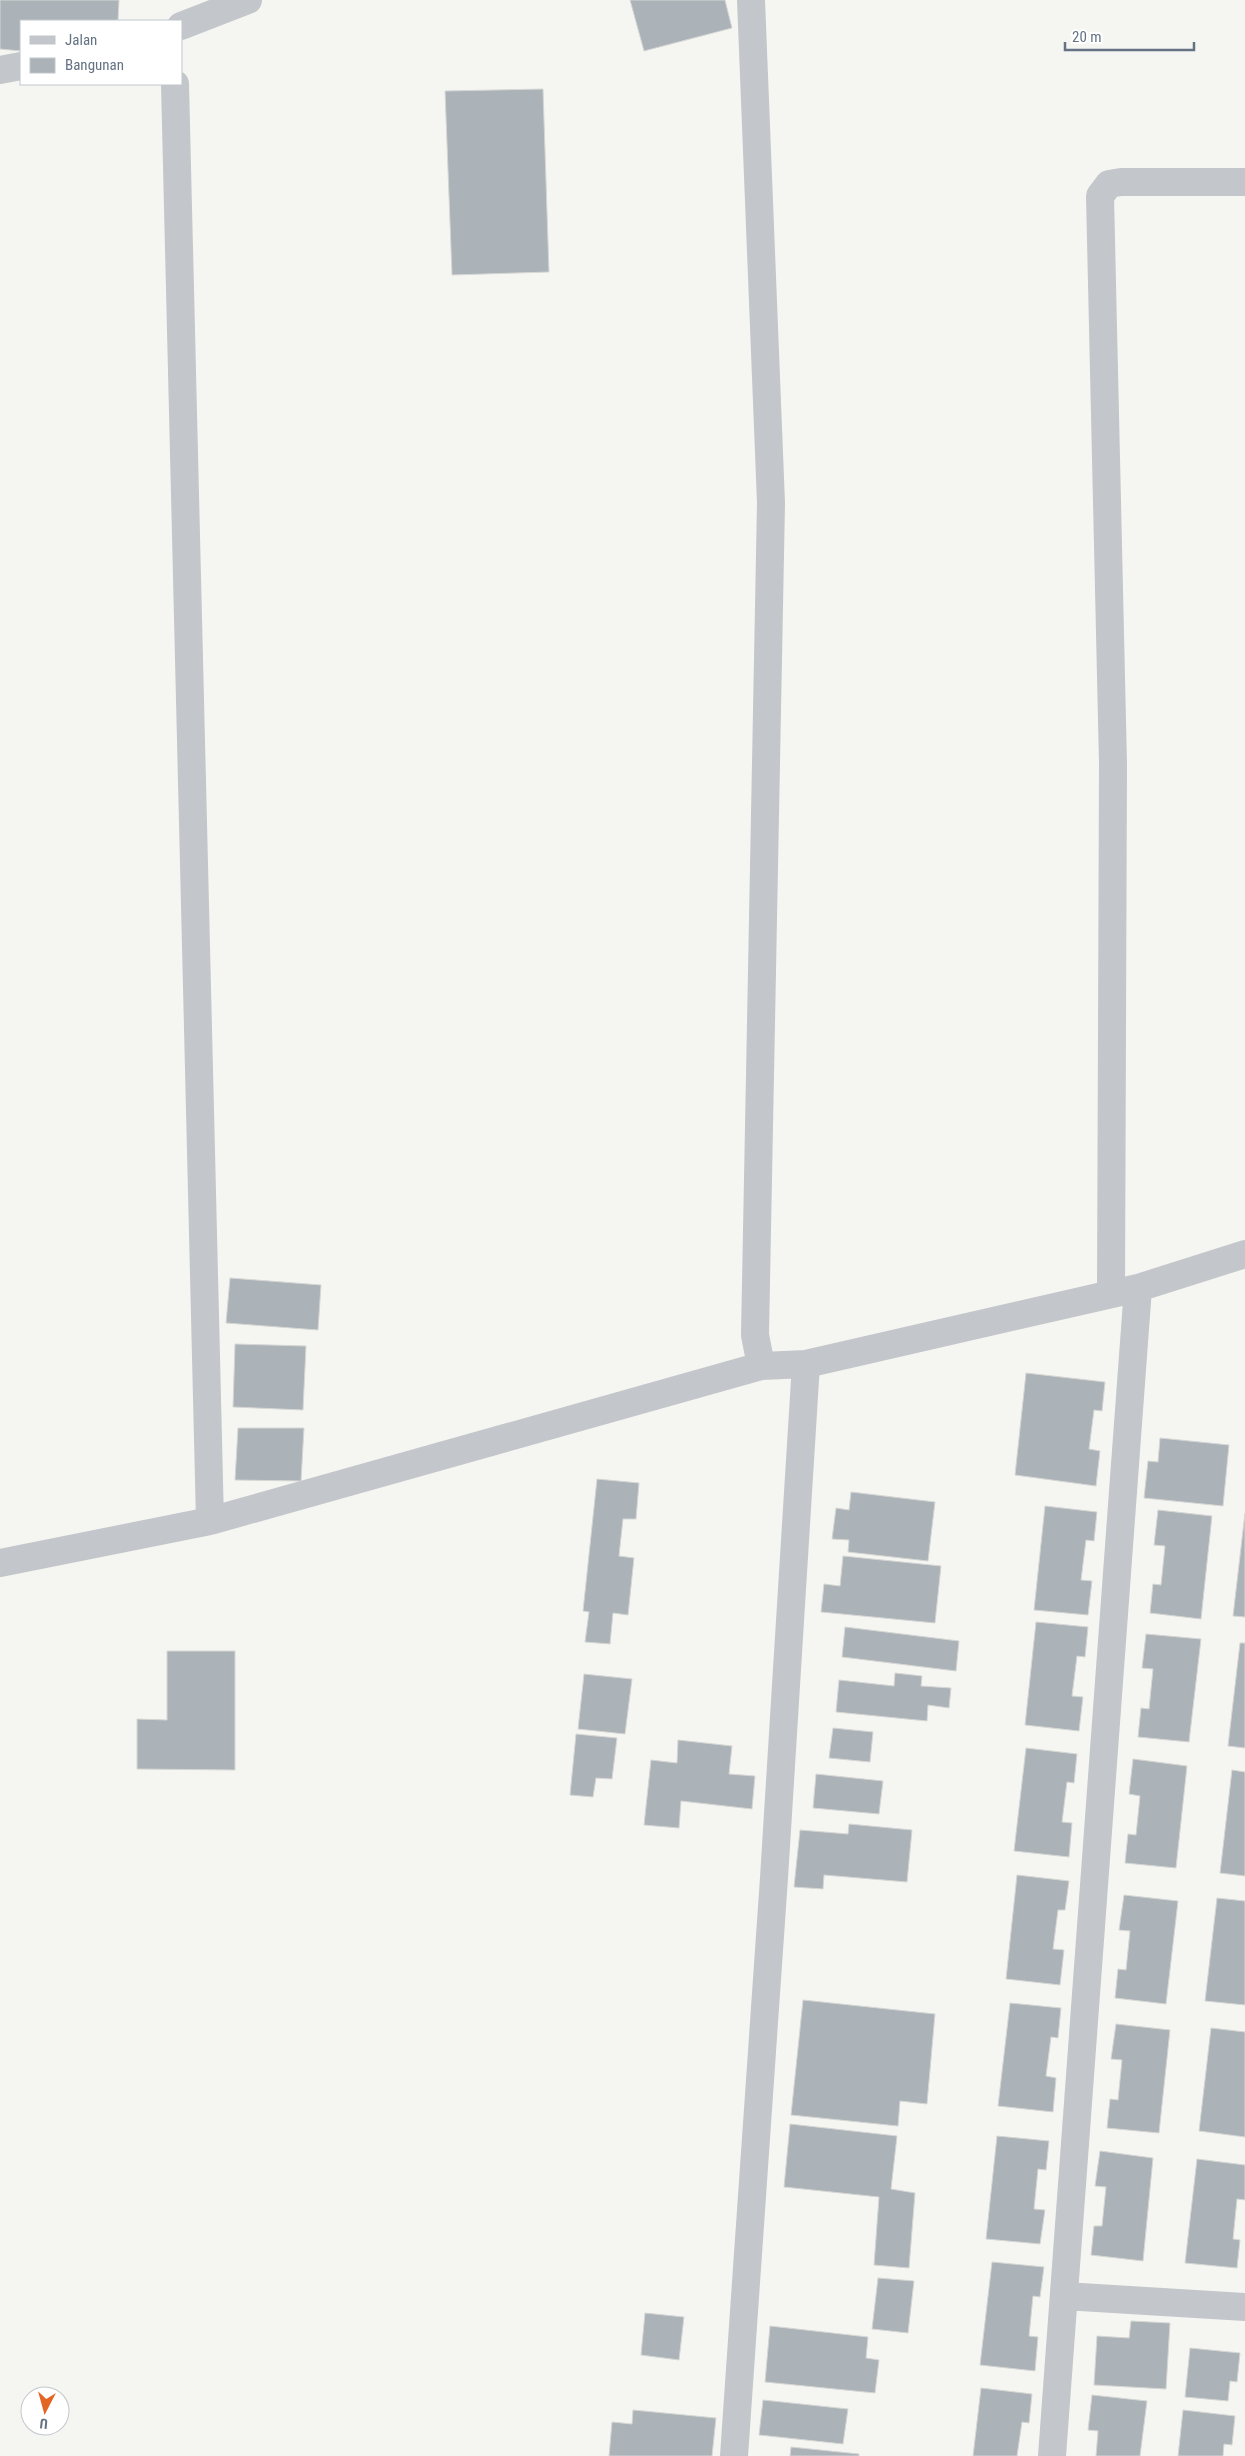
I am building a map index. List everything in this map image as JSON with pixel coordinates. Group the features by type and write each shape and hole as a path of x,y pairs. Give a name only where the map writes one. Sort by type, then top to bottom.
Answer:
{"street":[{"path":"182,26 248,0"},
{"path":"752,0 771,503 755,1335 761,1366"},
{"path":"0,70 20,66"},
{"path":"175,85 210,1521"},
{"path":"1111,1293 1113,764 1100,196 1109,184 1121,182 1245,182"},
{"path":"0,1563 210,1521 761,1366 806,1364 1138,1288 1245,1254"},
{"path":"1052,2456 1138,1288"},
{"path":"734,2456 774,1888 806,1364"},
{"path":"1064,2296 1245,2307"}],"building":[{"path":"0,0 119,0 118,20 20,20 20,51 0,49"},
{"path":"630,0 725,0 732,28 644,51"},
{"path":"543,89 549,272 452,275 445,91"},
{"path":"230,1278 321,1285 318,1330 226,1323"},
{"path":"235,1344 306,1346 303,1410 233,1407"},
{"path":"1026,1373 1105,1382 1102,1411 1094,1410 1089,1449 1100,1451 1096,1486 1015,1475"},
{"path":"238,1428 304,1428 301,1481 235,1480"},
{"path":"1160,1438 1229,1445 1223,1506 1144,1498 1148,1461 1158,1462"},
{"path":"597,1479 639,1483 636,1519 623,1519 619,1556 634,1558 628,1615 613,1613 610,1644 585,1642 589,1612 583,1611"},
{"path":"851,1492 935,1502 928,1561 848,1552 849,1540 832,1539 836,1508 849,1510"},
{"path":"1045,1506 1097,1512 1094,1541 1086,1540 1081,1580 1092,1581 1088,1615 1034,1610"},
{"path":"1158,1510 1212,1516 1201,1619 1150,1613 1153,1584 1161,1585 1165,1546 1154,1545"},
{"path":"1245,1513 1245,1617 1233,1616"},
{"path":"843,1556 941,1566 935,1623 821,1612 824,1584 840,1586"},
{"path":"1036,1622 1088,1627 1085,1657 1077,1656 1072,1696 1083,1697 1079,1731 1025,1725"},
{"path":"845,1627 959,1641 956,1671 842,1657"},
{"path":"1146,1634 1201,1639 1189,1742 1138,1737 1141,1708 1149,1709 1153,1669 1142,1668"},
{"path":"1240,1643 1245,1643 1245,1748 1228,1746"},
{"path":"167,1651 235,1651 235,1770 137,1769 137,1719 167,1720"},
{"path":"895,1673 922,1676 921,1686 951,1688 949,1708 928,1705 927,1721 836,1712 839,1680 894,1686"},
{"path":"584,1674 632,1679 625,1734 578,1729"},
{"path":"833,1728 873,1732 870,1762 829,1758"},
{"path":"576,1734 617,1738 612,1779 596,1778 593,1797 570,1795"},
{"path":"678,1740 732,1746 729,1774 755,1776 752,1809 681,1801 679,1828 644,1825 651,1760 677,1763"},
{"path":"1026,1748 1077,1754 1074,1783 1067,1782 1062,1822 1072,1823 1069,1857 1014,1851"},
{"path":"1133,1759 1187,1766 1176,1868 1125,1863 1128,1834 1136,1835 1140,1796 1129,1794"},
{"path":"1232,1770 1245,1772 1245,1876 1220,1873"},
{"path":"816,1774 883,1781 879,1814 813,1808"},
{"path":"849,1824 912,1830 907,1882 824,1875 823,1889 794,1887 800,1830 848,1834"},
{"path":"1017,1875 1069,1881 1065,1910 1058,1910 1053,1949 1064,1950 1060,1985 1006,1979"},
{"path":"1124,1895 1178,1901 1166,2004 1115,1998 1118,1969 1126,1970 1130,1931 1119,1930"},
{"path":"1217,1898 1245,1901 1245,2005 1205,2001"},
{"path":"803,2000 935,2014 927,2104 900,2101 898,2126 791,2115"},
{"path":"1010,2003 1061,2008 1058,2038 1051,2037 1046,2076 1056,2078 1053,2112 998,2106"},
{"path":"1116,2024 1170,2030 1159,2133 1107,2128 1110,2099 1118,2100 1122,2060 1111,2059"},
{"path":"1211,2028 1245,2032 1245,2137 1199,2131"},
{"path":"790,2124 897,2136 891,2189 915,2193 909,2268 874,2265 879,2197 784,2187"},
{"path":"997,2136 1049,2141 1046,2170 1038,2169 1034,2209 1045,2210 1040,2244 986,2239"},
{"path":"1100,2151 1153,2158 1143,2261 1091,2255 1094,2226 1102,2226 1106,2187 1095,2186"},
{"path":"1197,2159 1245,2165 1245,2200 1237,2199 1233,2239 1240,2240 1237,2268 1185,2263"},
{"path":"992,2262 1044,2267 1040,2297 1033,2296 1029,2336 1038,2337 1035,2371 980,2365"},
{"path":"878,2278 914,2281 908,2333 872,2329"},
{"path":"645,2313 684,2317 679,2360 641,2355"},
{"path":"1131,2321 1170,2323 1166,2389 1094,2385 1097,2336 1129,2338"},
{"path":"770,2326 868,2337 866,2358 879,2360 875,2393 765,2382"},
{"path":"1190,2348 1240,2353 1237,2382 1230,2381 1228,2401 1185,2397"},
{"path":"981,2388 1032,2394 1029,2423 1022,2422 1017,2456 973,2456"},
{"path":"1092,2395 1147,2401 1140,2456 1096,2456 1098,2431 1088,2430"},
{"path":"763,2400 848,2409 843,2444 759,2435"},
{"path":"633,2410 716,2418 712,2456 609,2456 612,2422 632,2424"},
{"path":"1183,2410 1235,2416 1232,2445 1224,2444 1223,2456 1178,2456"},
{"path":"791,2447 859,2454 859,2456 790,2456"}]}
